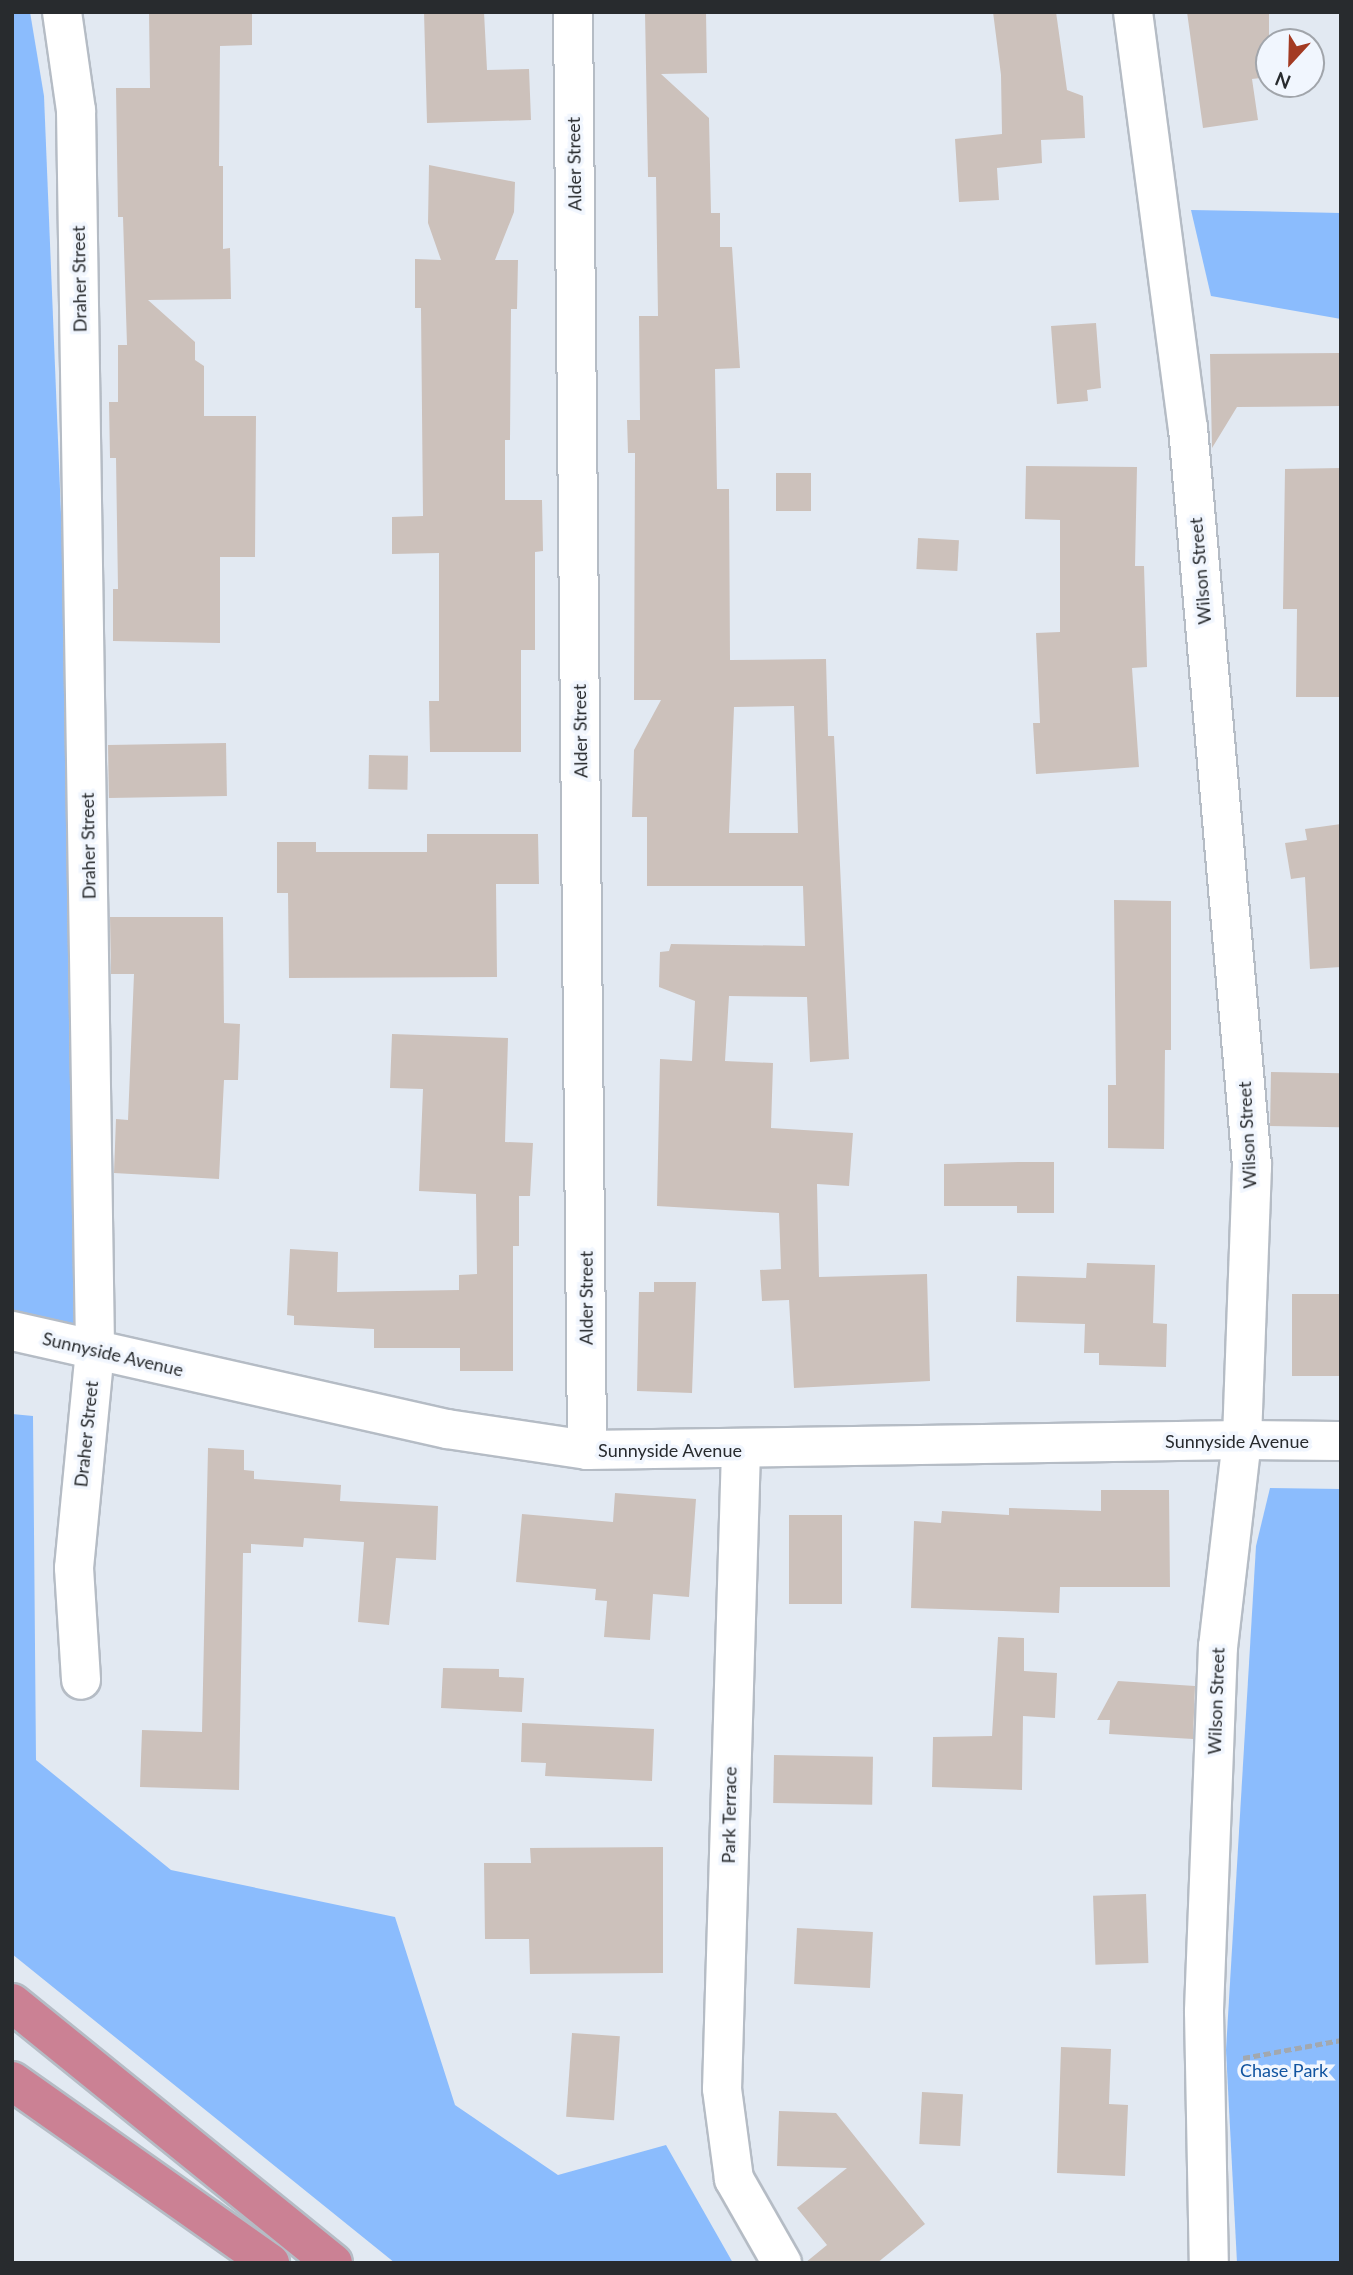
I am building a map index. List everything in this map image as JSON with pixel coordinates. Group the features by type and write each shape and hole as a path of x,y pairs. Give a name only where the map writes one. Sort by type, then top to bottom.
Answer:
{"highway":[{"path":"12,2003 333,2263"},
{"path":"12,2081 270,2263"}],"street":[{"name":"Draher Street","path":"62,12 76,110 95,1350 74,1568 81,1680"},
{"name":"Alder Street","path":"573,12 587,1450"},
{"name":"Wilson Street","path":"1133,12 1188,428 1252,1166 1241,1440 1218,1646 1204,2065 1209,2263"},
{"name":"Sunnyside Avenue","path":"12,1331 447,1429 587,1450 741,1450 1241,1440 1341,1441"},
{"name":"Park Terrace","path":"741,1450 722,2089 734,2179 782,2263"}],"path":[{"path":"1204,2065 1341,2040"}],"green space":[{"path":"12,12 30,12 44,96 95,1350 12,1331"},
{"path":"1191,210 1341,213 1341,319 1211,296"},
{"path":"12,1414 33,1416 36,1760 171,1870 395,1917 455,2105 558,2175 666,2145 733,2263 395,2263 12,1954"},
{"name":"Chase Park","path":"1270,1488 1341,1489 1341,2263 1237,2263 1226,2050 1256,1546"}],"building":[{"path":"149,12 252,12 252,45 220,46 219,166 223,166 223,249 230,248 231,299 148,300 195,342 195,360 204,366 204,416 256,416 255,557 220,557 220,643 113,641 113,589 118,589 116,458 110,458 109,402 118,402 118,345 127,345 123,217 118,217 116,88 150,88"},
{"path":"424,12 484,12 487,70 529,69 531,120 427,123"},
{"path":"645,12 706,12 707,73 661,74 709,118 711,213 720,213 720,247 732,247 740,368 715,369 717,489 729,489 730,660 826,659 828,736 834,736 849,1059 810,1062 807,997 729,996 725,1061 773,1063 771,1128 853,1133 849,1186 817,1184 819,1277 927,1274 930,1381 794,1388 789,1300 762,1301 760,1270 781,1269 779,1213 657,1206 660,1059 692,1061 695,1001 659,987 660,952 669,951 671,944 805,946 803,886 647,886 647,817 632,817 634,750 661,700 634,700 635,453 628,453 627,420 640,420 639,316 658,316 656,177 648,177","holes":["794,706 798,833 729,833 734,707"]},
{"path":"993,12 1056,12 1067,90 1083,96 1085,138 1041,140 1042,163 997,168 999,200 959,202 955,139 1002,134 1001,75"},
{"path":"1187,12 1269,12 1269,28 1255,28 1255,79 1252,79 1258,120 1203,128"},
{"path":"429,165 515,182 514,212 495,260 518,260 517,309 511,309 510,440 505,440 505,500 542,500 543,551 535,552 535,650 521,650 521,752 430,752 429,701 439,701 439,553 392,554 392,517 423,516 421,308 415,308 415,259 441,260 428,223"},
{"path":"1096,323 1101,388 1087,390 1088,401 1057,404 1051,326"},
{"path":"1341,353 1341,406 1237,407 1212,448 1210,354"},
{"path":"1026,466 1137,467 1135,566 1144,566 1147,667 1132,668 1139,767 1036,774 1033,723 1040,723 1036,633 1060,632 1060,520 1025,519"},
{"path":"1341,468 1341,697 1296,697 1297,609 1283,609 1285,469"},
{"path":"776,473 811,473 811,511 776,511"},
{"path":"918,538 959,540 957,571 916,569"},
{"path":"226,743 227,796 109,798 108,745"},
{"path":"369,755 408,756 407,790 368,789"},
{"path":"1341,824 1341,967 1310,969 1305,877 1291,879 1285,843 1307,840 1305,829"},
{"path":"427,834 538,834 539,884 496,884 497,977 289,978 288,893 277,893 277,842 316,842 316,852 427,852"},
{"path":"1114,900 1171,901 1171,1050 1165,1050 1164,1149 1108,1148 1108,1085 1116,1085"},
{"path":"110,917 223,917 224,1023 240,1024 238,1080 224,1080 219,1179 114,1173 116,1119 128,1120 134,974 111,974"},
{"path":"392,1034 508,1038 505,1142 533,1143 530,1196 519,1196 519,1246 513,1246 513,1371 460,1371 460,1348 374,1348 374,1329 294,1325 294,1316 287,1315 290,1249 338,1252 337,1292 459,1290 459,1275 477,1274 476,1194 419,1191 423,1089 390,1088"},
{"path":"1271,1072 1341,1073 1340,1127 1270,1126"},
{"path":"1054,1162 1054,1213 1017,1213 1017,1206 944,1206 944,1164"},
{"path":"1087,1263 1155,1265 1153,1323 1167,1324 1166,1367 1099,1365 1099,1353 1084,1353 1085,1324 1016,1322 1017,1276 1086,1278"},
{"path":"654,1282 696,1282 692,1393 637,1391 639,1292 654,1292"},
{"path":"1292,1294 1341,1294 1341,1376 1292,1376"},
{"path":"208,1448 244,1450 244,1470 254,1471 254,1479 341,1485 340,1501 438,1506 436,1560 396,1558 389,1625 358,1622 364,1542 304,1538 303,1547 251,1544 251,1553 243,1553 239,1790 140,1787 142,1730 202,1732"},
{"path":"1101,1490 1169,1490 1170,1587 1060,1587 1059,1613 911,1608 914,1521 941,1523 942,1511 1009,1515 1009,1508 1101,1511"},
{"path":"615,1493 696,1499 689,1597 653,1594 650,1640 604,1637 607,1601 595,1600 596,1589 516,1582 522,1514 613,1522"},
{"path":"789,1515 842,1515 842,1604 789,1604"},
{"path":"998,1637 1024,1638 1024,1671 1057,1673 1055,1718 1023,1716 1022,1790 932,1787 933,1737 992,1736"},
{"path":"443,1668 499,1669 499,1677 524,1678 522,1712 441,1708"},
{"path":"1118,1681 1195,1686 1193,1739 1109,1734 1110,1720 1097,1720"},
{"path":"522,1723 654,1729 652,1781 545,1776 546,1763 521,1762"},
{"path":"774,1755 873,1757 872,1805 773,1803"},
{"path":"663,1847 663,1973 530,1974 529,1939 485,1939 484,1863 531,1863 530,1848"},
{"path":"1146,1894 1148,1963 1095,1965 1093,1896"},
{"path":"797,1928 873,1932 870,1988 794,1984"},
{"path":"572,2033 620,2036 614,2120 566,2117"},
{"path":"1061,2047 1111,2049 1109,2104 1128,2105 1125,2176 1057,2173"},
{"path":"922,2092 963,2094 960,2146 919,2144"},
{"path":"779,2111 836,2113 925,2224 877,2263 805,2263 827,2245 797,2208 847,2168 777,2166"}]}
